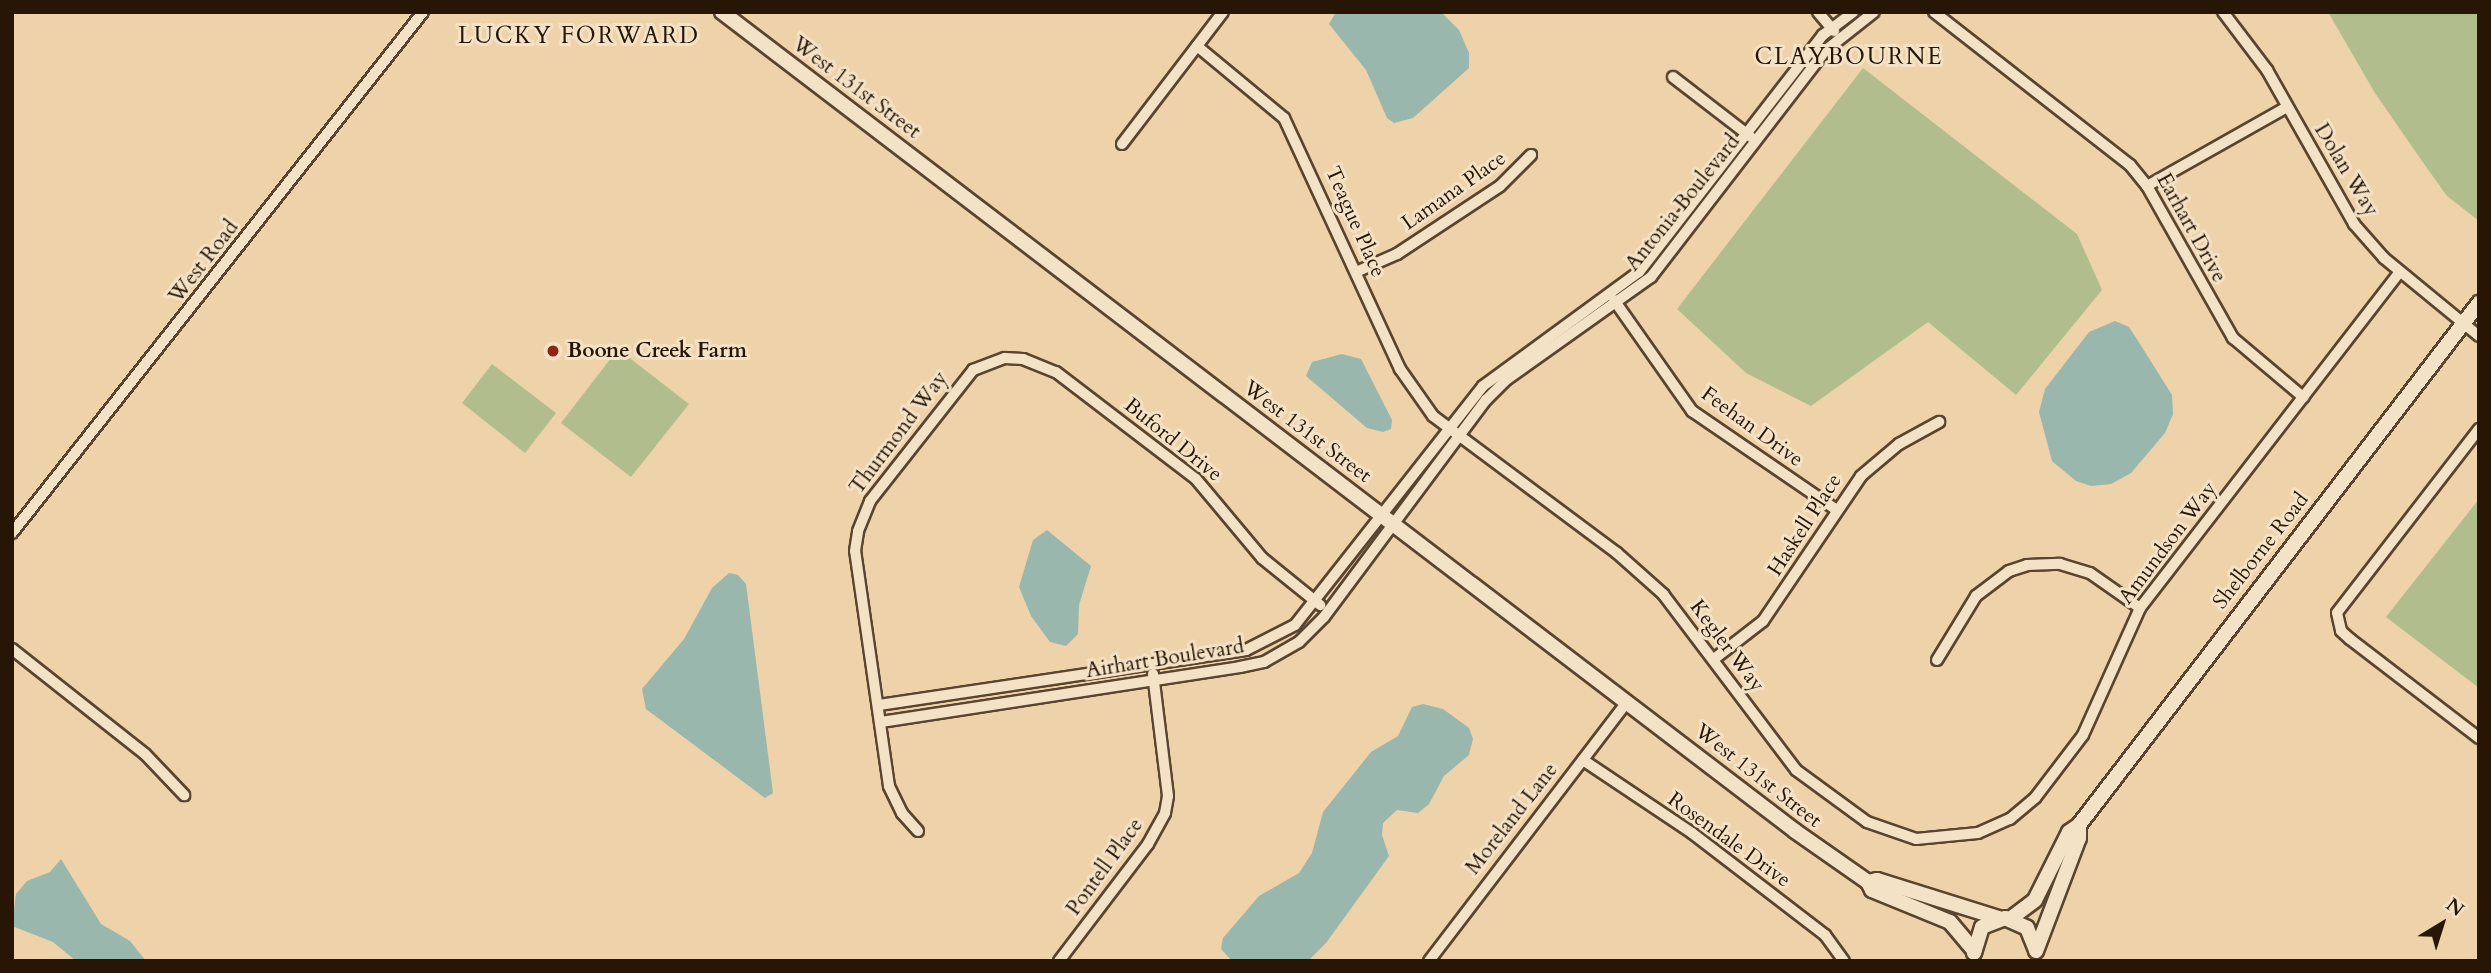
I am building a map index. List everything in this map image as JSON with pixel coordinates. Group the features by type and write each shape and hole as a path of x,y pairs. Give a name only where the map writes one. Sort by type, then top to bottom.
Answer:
{"street":[{"name":"West Road","path":"12,533 423,12"},
{"name":"West 131st Street","path":"722,12 1627,702 1868,882 1872,890 1956,926 1974,957"},
{"path":"1122,144 1223,12"},
{"path":"1818,12 1835,33"},
{"name":"Antonia Boulevard","path":"1614,300 1654,254 1746,134 1853,12"},
{"name":"Antonia Boulevard","path":"1393,523 1499,371 1657,271 1835,33 1874,12"},
{"name":"Earhart Drive","path":"1934,12 2119,155 2147,186 2233,338 2303,397"},
{"name":"Dolan Way","path":"2223,12 2253,48 2354,224 2400,272 2465,321 2479,336"},
{"name":"Teague Place","path":"1197,46 1284,118 1406,381 1454,433"},
{"path":"1673,77 1756,141"},
{"path":"2147,186 2287,107"},
{"name":"Lamana Place","path":"1356,272 1397,254 1500,186 1531,155"},
{"name":"Amundson Way","path":"1978,833 2023,810 2073,751 2140,608 2400,272"},
{"name":"Feehan Drive","path":"1614,300 1692,411 1835,509"},
{"name":"Shelborne Road","path":"1974,957 1978,933 2035,900 2059,848 2479,303"},
{"name":"Buford Drive","path":"1005,358 1023,359 1056,372 1196,480 1262,558 1328,611"},
{"name":"Thurmond Way","path":"918,831 902,813 889,786 855,551 863,514 957,385 973,370 1005,358"},
{"name":"Haskell Place","path":"1714,659 1763,621 1835,509 1879,460 1938,422"},
{"path":"2479,429 2343,603 2338,623 2350,639 2479,738"},
{"name":"Antonia Boulevard","path":"1380,514 1454,433"},
{"name":"Kegler Way","path":"1454,433 1643,575 1714,659 1781,753 1850,812 1916,839 1978,833"},
{"name":"Airhart Boulevard","path":"879,705 1152,665 1264,644 1295,625 1317,602 1380,514"},
{"name":"Airhart Boulevard","path":"881,722 1264,662 1299,642 1328,611 1393,523"},
{"path":"1937,660 1976,596 2009,571 2027,565 2060,564 2090,573 2140,608"},
{"path":"12,649 145,754 184,795"},
{"name":"Pontell Place","path":"1062,960 1148,844 1165,813 1168,796 1152,665"},
{"name":"Moreland Lane","path":"1429,961 1627,702"},
{"name":"Rosendale Drive","path":"1583,760 1726,859 1825,935 1844,961"},
{"name":"Shelborne Road","path":"2035,958 2079,838 2079,825"},
{"name":"West 131st Street","path":"1868,882 1877,880 2005,918"},
{"path":"2005,918 2031,933 2035,958"}],"green space":[{"path":"2328,12 2479,12 2479,221 2447,196 2375,93"},
{"path":"1863,68 2077,234 2102,290 2016,395 1928,322 1811,406 1746,373 1677,309"},
{"path":"618,349 689,404 631,477 561,423"},
{"path":"492,364 556,413 525,453 462,403"},
{"path":"2479,499 2479,688 2386,617"}],"water":[{"path":"1336,12 1441,12 1459,30 1469,53 1469,68 1413,118 1394,123 1387,118 1366,70 1329,24"},
{"path":"2115,321 2129,327 2172,395 2173,414 2165,433 2131,473 2111,484 2091,486 2076,481 2052,461 2039,412 2045,389 2089,332"},
{"path":"1342,354 1361,359 1392,420 1391,429 1383,432 1367,428 1306,376 1312,362"},
{"path":"1047,530 1091,566 1079,605 1078,634 1066,646 1050,642 1031,616 1019,587 1033,540"},
{"path":"729,573 738,575 746,584 773,793 765,798 646,709 642,689 684,639 712,588"},
{"path":"1423,704 1443,709 1469,728 1473,739 1469,755 1444,776 1429,804 1418,813 1397,810 1383,823 1382,835 1389,856 1326,943 1308,961 1232,961 1221,949 1223,938 1259,896 1299,873 1312,853 1323,812 1371,752 1398,736 1412,707"},
{"path":"61,859 101,924 130,941 146,961 76,961 53,942 12,926 16,894 27,881 50,872"}],"place":[{"name":"Boone Creek Farm","path":"553,351"}],"district":[{"name":"LUCKY FORWARD","path":"579,36"},
{"name":"CLAYBOURNE","path":"1849,57"}]}
